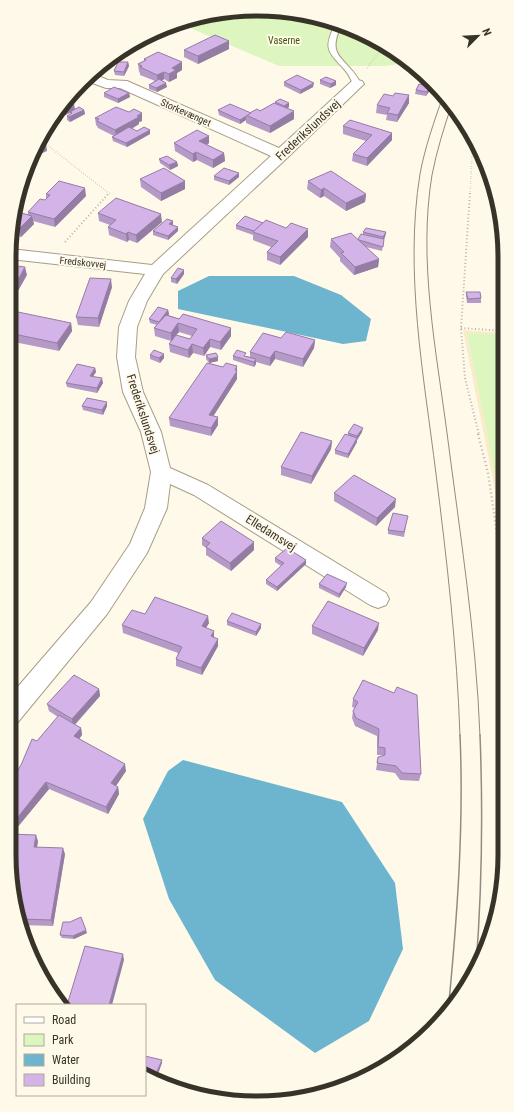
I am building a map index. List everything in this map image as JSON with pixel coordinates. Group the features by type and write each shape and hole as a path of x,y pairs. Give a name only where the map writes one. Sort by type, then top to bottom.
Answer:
{"street":[{"name":"Storkevænget","path":"95,79 106,84 122,84 282,155"},
{"name":"Frederikslundsvej","path":"16,707 98,608 139,547 156,508 161,472 151,432 133,392 126,357 128,328 138,301 156,271 357,84"},
{"name":"Fredskovvej","path":"16,255 134,267 156,271"},
{"name":"Elledamsvej","path":"161,472 201,490 378,599"}],"lane":[{"path":"335,29 331,37 330,47 335,56 354,73 357,84"}],"path":[{"path":"357,84 381,50"},
{"path":"45,143 110,193 49,258"},
{"path":"472,149 461,328 465,378 488,473 498,540"},
{"path":"461,328 498,331"}],"shaded area":[{"path":"463,330 498,333 498,507"}],"green space":[{"name":"Vaserne","path":"257,16 288,18 319,24 349,34 378,48 401,64 386,66 279,66 187,27 226,18"},
{"path":"467,333 498,335 498,488"}],"water":[{"path":"209,276 294,276 341,295 371,319 366,341 343,344 178,309 178,291"},
{"path":"183,760 342,802 395,883 403,949 369,1021 315,1053 215,980 169,899 143,819 168,771"}],"building":[{"path":"215,35 229,41 198,56 184,50"},
{"path":"158,52 182,62 172,68 176,70 169,74 164,72 157,75 140,67 142,66 138,64 146,60 144,59"},
{"path":"118,62 128,62 124,72 114,71"},
{"path":"297,75 314,83 301,90 284,82"},
{"path":"326,77 336,81 331,84 320,80"},
{"path":"159,79 166,83 156,88 149,85"},
{"path":"419,84 425,85 429,89 427,92 416,90"},
{"path":"114,87 129,93 118,99 104,93"},
{"path":"395,93 409,95 398,115 387,113 390,108 377,105 384,94 393,96"},
{"path":"280,99 289,103 284,106 275,102"},
{"path":"274,103 294,111 270,126 246,115 257,109 260,111"},
{"path":"230,104 251,113 240,120 218,110"},
{"path":"79,107 84,110 69,117 67,116 72,113 70,112"},
{"path":"116,107 129,112 134,109 142,113 137,116 139,117 115,130 97,121 99,119 95,118"},
{"path":"350,120 392,133 367,158 353,154 372,135 343,126"},
{"path":"129,127 137,131 144,127 150,130 126,143 112,137"},
{"path":"197,130 209,136 199,141 224,153 213,160 196,152 193,154 174,143"},
{"path":"167,156 177,162 169,165 159,159"},
{"path":"164,168 185,181 161,193 140,179"},
{"path":"224,168 239,173 229,181 214,176"},
{"path":"331,171 366,194 346,203 324,188 321,190 308,181"},
{"path":"59,181 85,188 54,219 28,212 40,199 45,200 50,195 46,194"},
{"path":"116,198 161,214 136,235 128,232 126,234 108,227 116,220 98,213"},
{"path":"20,213 32,216 19,229 18,226"},
{"path":"245,216 263,223 254,231 236,225"},
{"path":"167,219 173,221 169,224 178,227 168,236 153,231"},
{"path":"266,220 286,228 291,223 308,229 280,257 267,252 278,241 253,232"},
{"path":"366,228 386,232 383,237 363,232"},
{"path":"351,233 379,259 355,267 341,253 344,252 331,239"},
{"path":"361,234 384,239 383,247 359,240 358,239"},
{"path":"16,266 25,267 16,283"},
{"path":"178,268 184,270 176,279 171,278"},
{"path":"90,278 111,279 98,318 76,317"},
{"path":"466,292 480,292 481,298 468,299"},
{"path":"158,307 168,310 159,322 149,319"},
{"path":"18,312 71,323 57,343 16,334 16,315"},
{"path":"183,314 231,328 220,342 210,339 203,348 192,344 188,350 169,344 176,335 190,339 197,329 178,323 171,333 154,328 166,315 179,319"},
{"path":"286,332 315,340 303,359 275,351 270,358 250,352 263,333 281,338"},
{"path":"154,350 164,354 159,358 150,355"},
{"path":"237,350 246,353 244,356 256,359 254,362 233,356"},
{"path":"216,353 218,357 209,359 206,355"},
{"path":"207,363 223,367 226,363 237,366 235,370 237,371 209,415 218,417 211,428 169,418"},
{"path":"77,364 95,368 90,376 102,378 97,388 66,383"},
{"path":"87,398 107,402 102,410 82,406"},
{"path":"354,424 363,428 357,436 348,433"},
{"path":"301,432 332,441 312,476 281,467"},
{"path":"345,434 357,438 348,454 335,450"},
{"path":"354,475 396,499 377,518 334,493"},
{"path":"393,513 408,516 404,532 388,530"},
{"path":"221,521 254,542 230,563 206,547 210,543 202,538"},
{"path":"287,548 306,560 277,587 266,580 284,563 275,558"},
{"path":"327,574 347,583 339,594 319,584"},
{"path":"155,597 208,616 202,626 214,631 211,636 218,639 201,668 176,659 182,647 122,625 132,610 145,614"},
{"path":"328,601 379,623 364,648 312,626"},
{"path":"232,613 261,624 256,632 227,621"},
{"path":"74,675 99,689 72,719 47,704"},
{"path":"363,680 394,693 397,687 417,695 421,774 402,773 396,766 377,763 378,757 385,755 385,748 378,747 379,729 356,718 353,711 358,702 353,699"},
{"path":"59,715 81,728 74,736 125,764 111,783 118,787 106,807 46,782 16,820 16,773 32,739 37,741"},
{"path":"16,834 36,835 34,847 63,848 51,920 25,919 18,886"},
{"path":"81,917 86,930 73,936 60,935 63,922 70,922"},
{"path":"85,946 123,954 109,1004 67,1004"},
{"path":"146,1056 162,1060 156,1074 146,1069"}],"tram line":[{"path":"441,102 427,144 420,174 414,249 415,287 421,362 451,605 457,670 460,736"},
{"path":"449,112 432,175 428,207 428,272 434,337 471,622 480,736"},
{"path":"449,1001 459,874 461,804 460,735"},
{"path":"477,954 480,908 481,850 480,735"}]}
